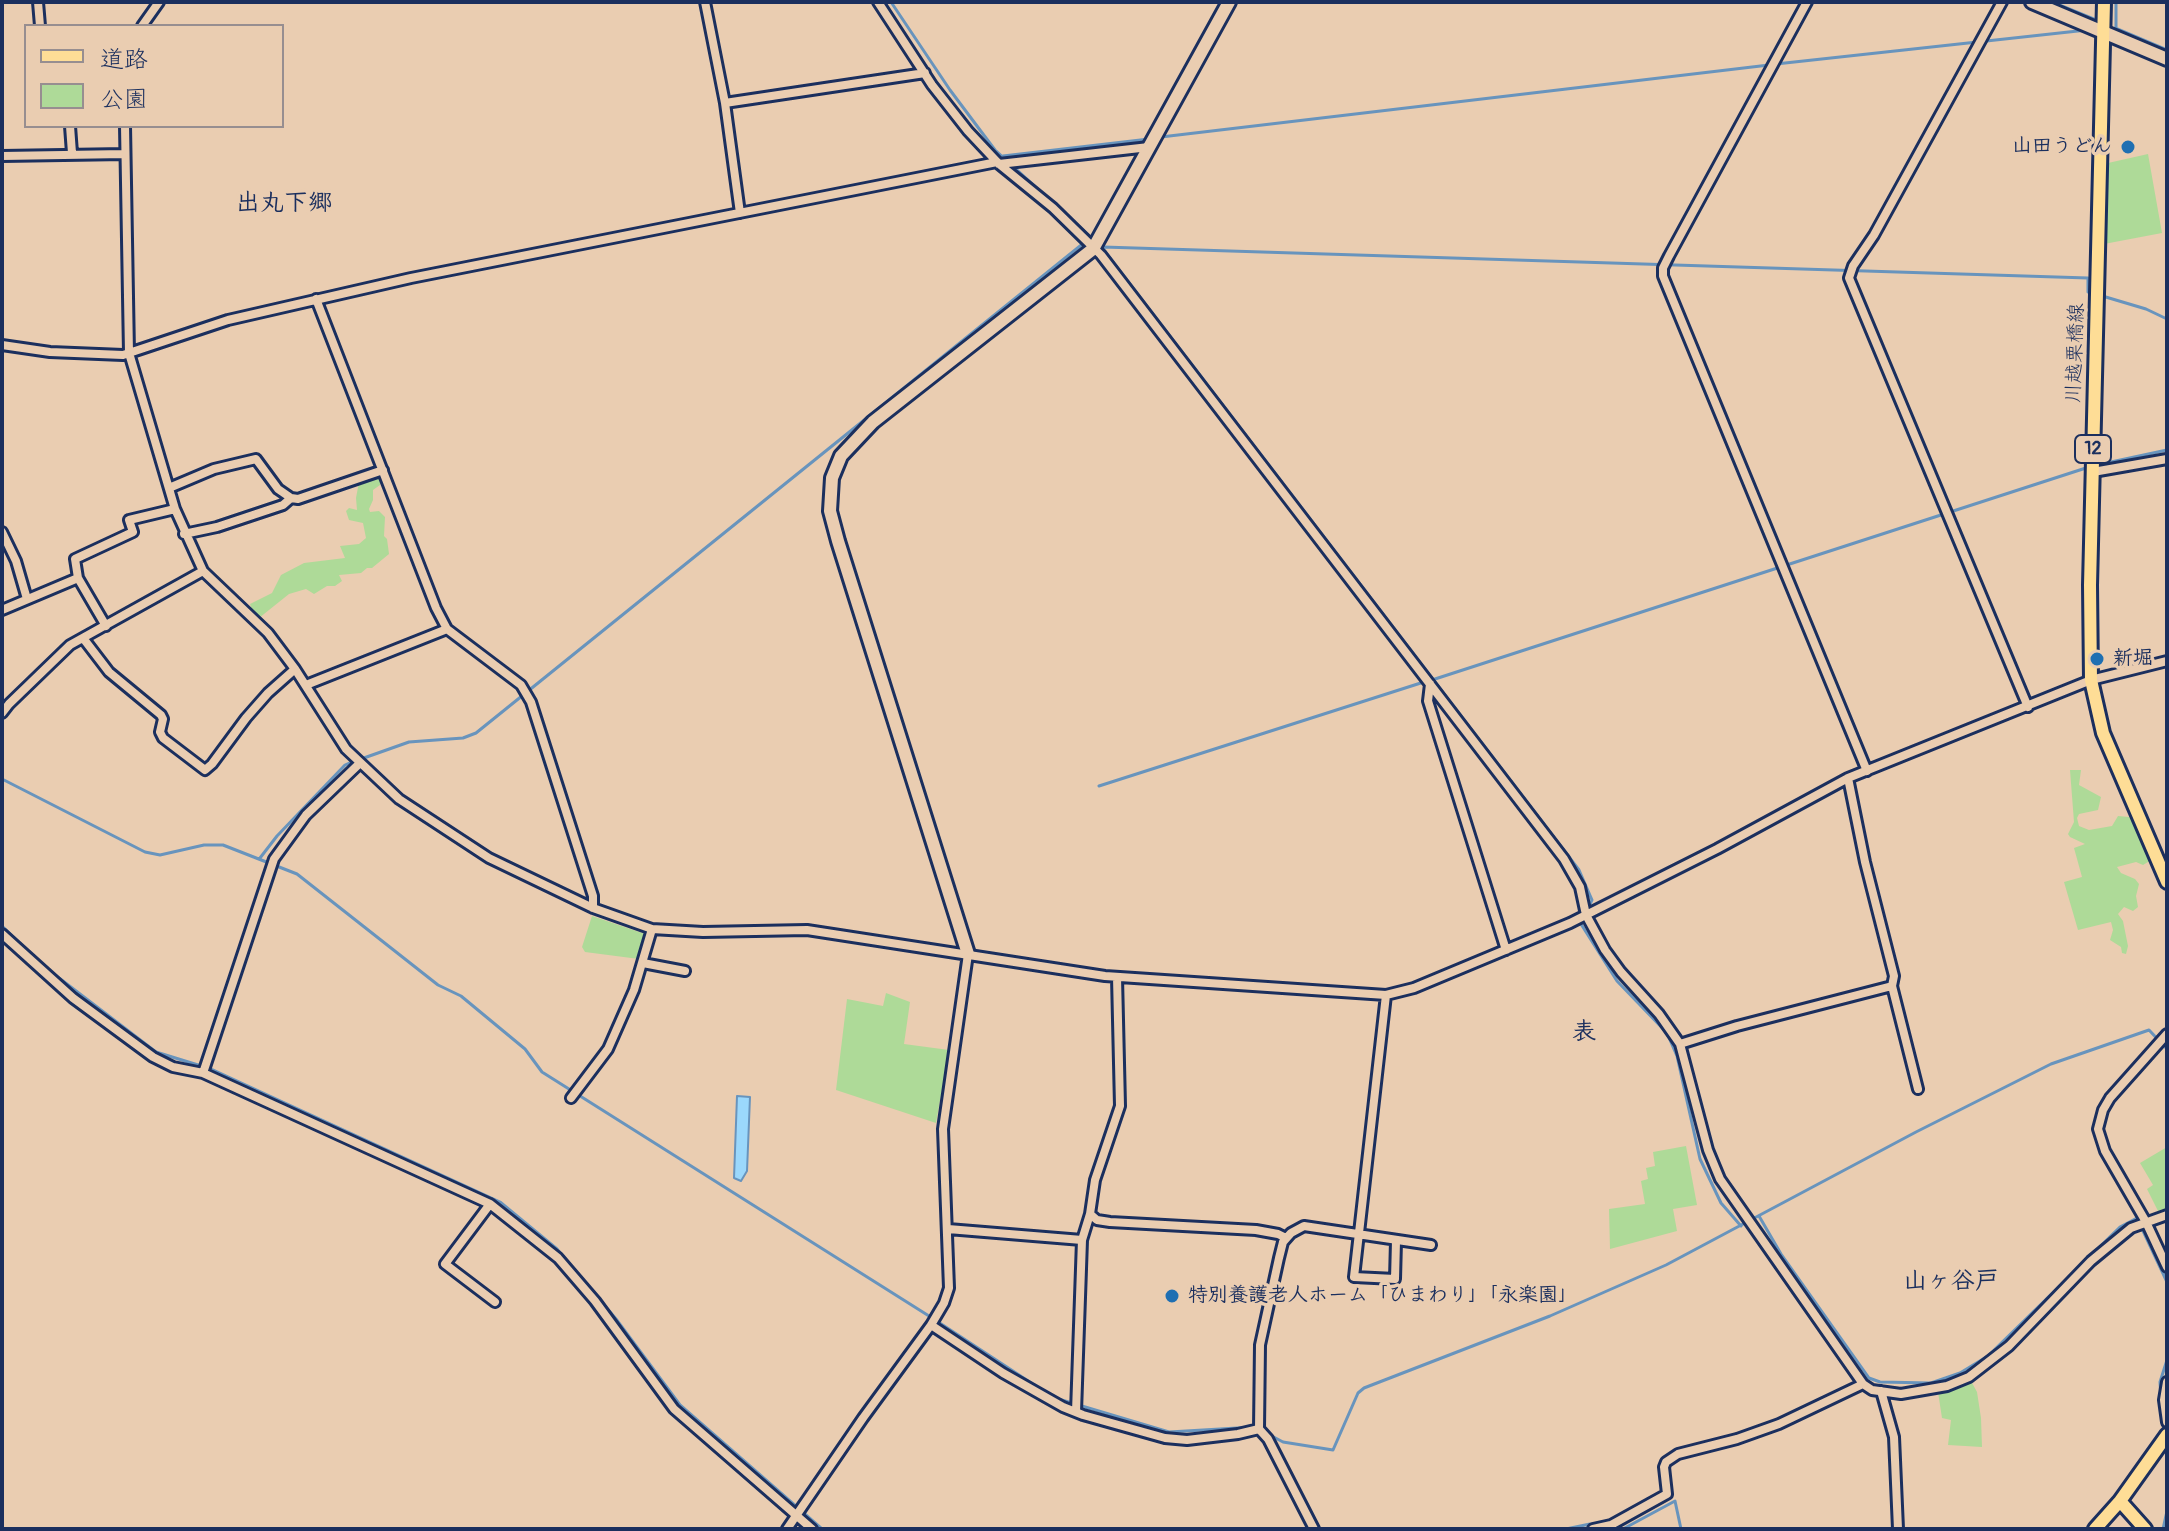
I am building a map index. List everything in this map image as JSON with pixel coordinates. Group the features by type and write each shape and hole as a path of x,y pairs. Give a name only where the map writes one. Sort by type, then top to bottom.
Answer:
{"main road":[{"name":"川越栗橋線","path":"2104,2 2089,634 2091,680 2103,733 2167,882"},
{"path":"2095,1529 2120,1501 2167,1435"},
{"path":"2120,1501 2145,1529"}],"street":[{"path":"38,2 40,24"},
{"path":"143,24 159,2"},
{"path":"705,2 725,103 740,213"},
{"path":"878,2 949,108 998,163 1053,208 1101,255 1564,859 1580,887 1586,915 1621,972 1659,1014 1680,1044 1708,1150 1720,1179 1863,1384 1872,1390 1901,1394 1947,1386 1969,1377 2009,1346 2091,1261 2131,1228 2167,1215"},
{"path":"787,1529 931,1325 949,1288 943,1129 968,954 838,541 830,511 832,478 841,456 873,422 1093,249 1229,2"},
{"path":"1807,2 1663,268 1663,276 1867,771"},
{"path":"2002,2 1849,278 2028,707"},
{"path":"2032,2 2167,59"},
{"path":"725,103 925,73"},
{"path":"70,128 72,153"},
{"path":"125,128 129,353 175,509 203,571 268,633 306,685 336,734 360,763 399,799 489,858 593,908 652,929 703,932 807,930 1117,977 1386,995 1414,988 1586,915 1848,778 2091,680 2167,661"},
{"path":"2,345 77,354 129,353 228,320 316,299 740,213 998,163 1149,147"},
{"path":"2,156 125,154"},
{"path":"316,299 436,608 447,629 521,685 531,702 593,896 593,908"},
{"path":"169,488 214,469 256,459 278,489 298,499 383,470"},
{"path":"2093,472 2167,459"},
{"path":"184,534 217,527 283,505 291,498"},
{"path":"106,626 78,578 75,559 133,532 129,520 175,509"},
{"path":"2,532 16,561 27,599"},
{"path":"2,713 64,651 203,571"},
{"path":"2,610 78,578"},
{"path":"306,685 447,629"},
{"path":"83,638 109,672 161,715 160,732 163,738 205,770 268,693 295,669"},
{"path":"1430,684 1428,701 1506,950"},
{"path":"203,1073 274,859 306,815 360,763"},
{"path":"1848,778 1865,862 1894,976 1892,986 1918,1089"},
{"path":"571,1098 608,1049 643,963 652,929"},
{"path":"2,934 73,998 153,1057 173,1067 203,1073 490,1204 558,1258 595,1301 674,1409 812,1529"},
{"path":"643,963 685,971"},
{"path":"1076,1412 1082,1240 1095,1180 1120,1106 1117,977"},
{"path":"1680,1044 1892,986"},
{"path":"1386,995 1354,1277 1395,1279 1396,1241"},
{"path":"2167,1034 2110,1098 2098,1129 2105,1151 2146,1222 2167,1267"},
{"path":"490,1204 445,1264 495,1302"},
{"path":"1090,1214 1097,1220 1110,1222 1256,1230 1286,1238"},
{"path":"1314,1529 1268,1439 1259,1429 1260,1345 1286,1238 1304,1226 1431,1245"},
{"path":"948,1229 1082,1240"},
{"path":"931,1325 1003,1373 1076,1412 1165,1438 1187,1440 1259,1429"},
{"path":"2167,1382 2164,1400 2167,1422"},
{"path":"1593,1529 1605,1528 1667,1494 1664,1467 1678,1454 1737,1439 1779,1424 1863,1384"},
{"path":"1881,1391 1894,1437 1898,1529"}],"green space":[{"path":"2148,154 2162,233 2104,244 2108,163"},
{"path":"382,473 380,485 373,490 369,509 370,512 379,511 385,517 384,536 389,554 361,573 339,575 342,581 335,586 327,586 314,594 306,589 289,594 259,618 250,604 272,593 281,575 304,563 345,558 340,546 359,544 366,538 363,523 349,520 346,511 349,508 357,510 359,482"},
{"path":"2070,770 2081,770 2079,785 2101,797 2098,810 2079,814 2079,826 2089,830 2112,826 2118,816 2129,817 2137,825 2153,859 2143,865 2136,862 2117,867 2139,884 2136,896 2138,907 2133,911 2124,907 2118,914 2123,921 2128,946 2126,954 2110,940 2113,930 2111,922 2078,930 2064,882 2082,877 2074,848 2085,844 2068,834 2074,822"},
{"path":"592,916 648,935 639,959 585,952 582,947"},
{"path":"886,993 910,1002 904,1044 949,1050 936,1123 836,1090 847,999 883,1006"},
{"path":"1686,1146 1697,1205 1673,1209 1677,1231 1610,1249 1609,1209 1645,1204 1641,1181 1648,1179 1646,1168 1655,1166 1653,1152"},
{"path":"2167,1147 2167,1210 2159,1213 2147,1189 2153,1185 2140,1163"},
{"path":"1971,1381 1977,1392 1982,1447 1948,1445 1951,1420 1942,1418 1938,1392"}],"water":[{"path":"737,1096 750,1097 747,1171 741,1181 734,1178"}],"waterway":[{"path":"891,2 995,150 1094,240"},
{"path":"2052,2 2101,22"},
{"path":"2110,29 2116,29 2116,2"},
{"path":"2115,28 2167,50"},
{"path":"1776,64 2087,30"},
{"path":"1161,137 1769,65"},
{"path":"1003,156 1149,139"},
{"path":"361,759 409,742 463,738 476,733 1085,242"},
{"path":"1100,245 1579,870 1592,900 1587,911"},
{"path":"1103,247 2088,278 2088,292 2092,293"},
{"path":"2099,295 2146,309 2167,319"},
{"path":"2097,465 2167,450"},
{"path":"1435,679 2089,467"},
{"path":"1099,786 1427,681"},
{"path":"260,858 345,765 354,761"},
{"path":"2,779 145,852 160,855 204,845 223,845 297,874 438,985 461,996 525,1049 542,1072 1045,1392"},
{"path":"1584,918 1581,924 1617,981 1667,1033 1677,1056 1700,1159 1721,1203 1741,1226"},
{"path":"2,926 42,965 156,1052 211,1069 500,1202 557,1249 616,1319 680,1405 822,1529"},
{"path":"1268,1434 1283,1442 1333,1450 1358,1393 1364,1388 1550,1316 1666,1265 2051,1064 2149,1030 2167,1049"},
{"path":"1759,1216 1781,1254 1869,1378 1880,1382 1931,1383 1960,1373 1988,1356 2120,1227 2137,1218 2167,1282"},
{"path":"2161,1399 2160,1382 2167,1360"},
{"path":"1055,1398 1169,1432 1254,1427"},
{"path":"2161,1407 2164,1431"},
{"path":"1623,1529 1675,1501 1681,1529"},
{"path":"2163,1529 2167,1511"},
{"path":"1566,1529 1590,1524 1594,1526"}],"place":[{"name":"山田うどん","path":"2128,147"},
{"name":"新堀","path":"2097,659"},
{"name":"特別養護老人ホーム「ひまわり」「永楽園」","path":"1172,1296"}],"district":[{"name":"出丸下郷","path":"284,204"},
{"name":"表","path":"1584,1033"},
{"name":"山ヶ谷戸","path":"1951,1282"}]}
